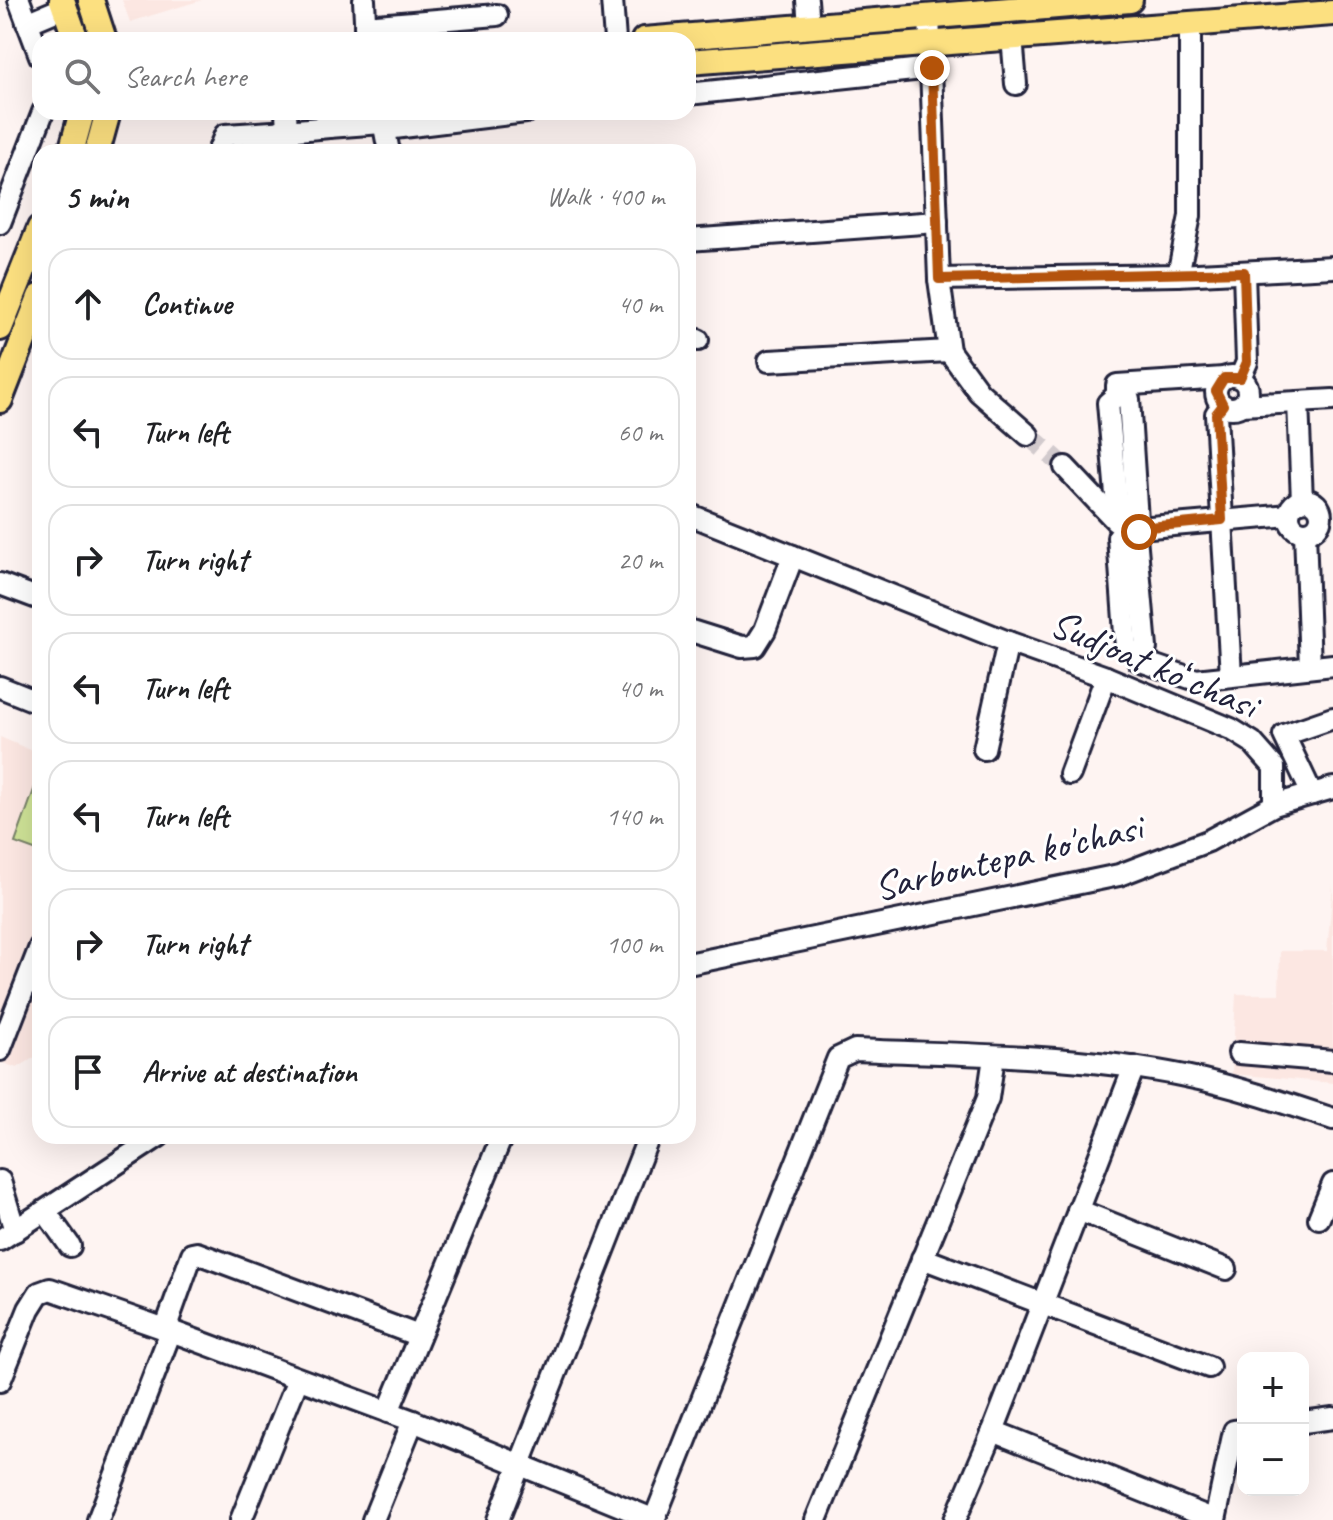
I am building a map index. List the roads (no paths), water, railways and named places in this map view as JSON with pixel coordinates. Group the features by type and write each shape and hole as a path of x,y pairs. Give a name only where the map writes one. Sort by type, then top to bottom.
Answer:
{"main road":[{"path":"91,0 101,32"},
{"path":"696,36 929,15 979,6 1130,0"},
{"path":"64,4 73,32"},
{"path":"696,61 1333,13"},
{"path":"73,144 80,120"},
{"path":"99,144 106,120"},
{"path":"0,328 32,248"},
{"path":"0,400 32,321"}],"street":[{"path":"19,0 32,36"},
{"path":"364,0 366,32"},
{"path":"612,0 614,32"},
{"path":"807,0 809,26"},
{"path":"27,23 64,4"},
{"path":"373,32 497,15"},
{"path":"929,15 939,279 949,351 979,392 1028,435"},
{"path":"1178,275 1190,216 1190,25"},
{"path":"1012,37 1016,84"},
{"path":"696,93 932,68"},
{"path":"0,223 40,120"},
{"path":"221,144 225,135 287,122 329,120 383,121 387,144"},
{"path":"696,239 937,222"},
{"path":"939,279 1178,275 1333,267"},
{"path":"1232,378 1247,362 1244,272"},
{"path":"769,361 949,351"},
{"path":"1231,676 1216,414 1248,391 1232,378 1117,385 1117,395 1108,403 1146,648 1136,653 1138,660 1196,680 1333,665"},
{"path":"1232,405 1333,400"},
{"path":"1065,467 1128,527 1222,520 1296,508 1313,502 1327,514 1315,529 1305,532 1296,529 1296,508 1298,402"},
{"name":"Sudjoat koʻchasi","path":"696,517 1231,729 1252,742 1274,767 1274,805"},
{"path":"1305,532 1310,667"},
{"path":"696,633 742,647 755,646 765,630 793,556"},
{"path":"0,584 32,596"},
{"path":"984,749 1008,642"},
{"path":"1070,774 1106,677"},
{"path":"0,687 32,700"},
{"path":"1312,794 1284,735 1333,718"},
{"name":"Sarbontepa ko'chasi","path":"696,962 1119,875 1208,841 1274,805 1333,788"},
{"path":"0,1050 32,968"},
{"path":"0,1381 29,1309 39,1293 50,1289 413,1421 655,1520 838,1058 855,1050 1134,1067 1187,1076 1333,1119"},
{"path":"1239,1053 1333,1061"},
{"path":"816,1520 988,1098 994,1057"},
{"path":"955,1520 993,1431 1134,1067"},
{"path":"0,1181 7,1236 147,1144"},
{"path":"388,1412 499,1144"},
{"path":"498,1520 646,1144"},
{"path":"1319,1218 1333,1184"},
{"path":"1078,1210 1226,1269"},
{"path":"45,1211 70,1246"},
{"path":"98,1520 171,1331 168,1321 192,1254 197,1253 419,1336"},
{"path":"922,1258 1209,1367"},
{"path":"241,1520 298,1379"},
{"path":"1309,1421 1333,1418"},
{"path":"373,1520 413,1421"},
{"path":"993,1431 1215,1520 1234,1431 1237,1431"}],"tunnel":[{"path":"1028,435 1065,467"}]}
